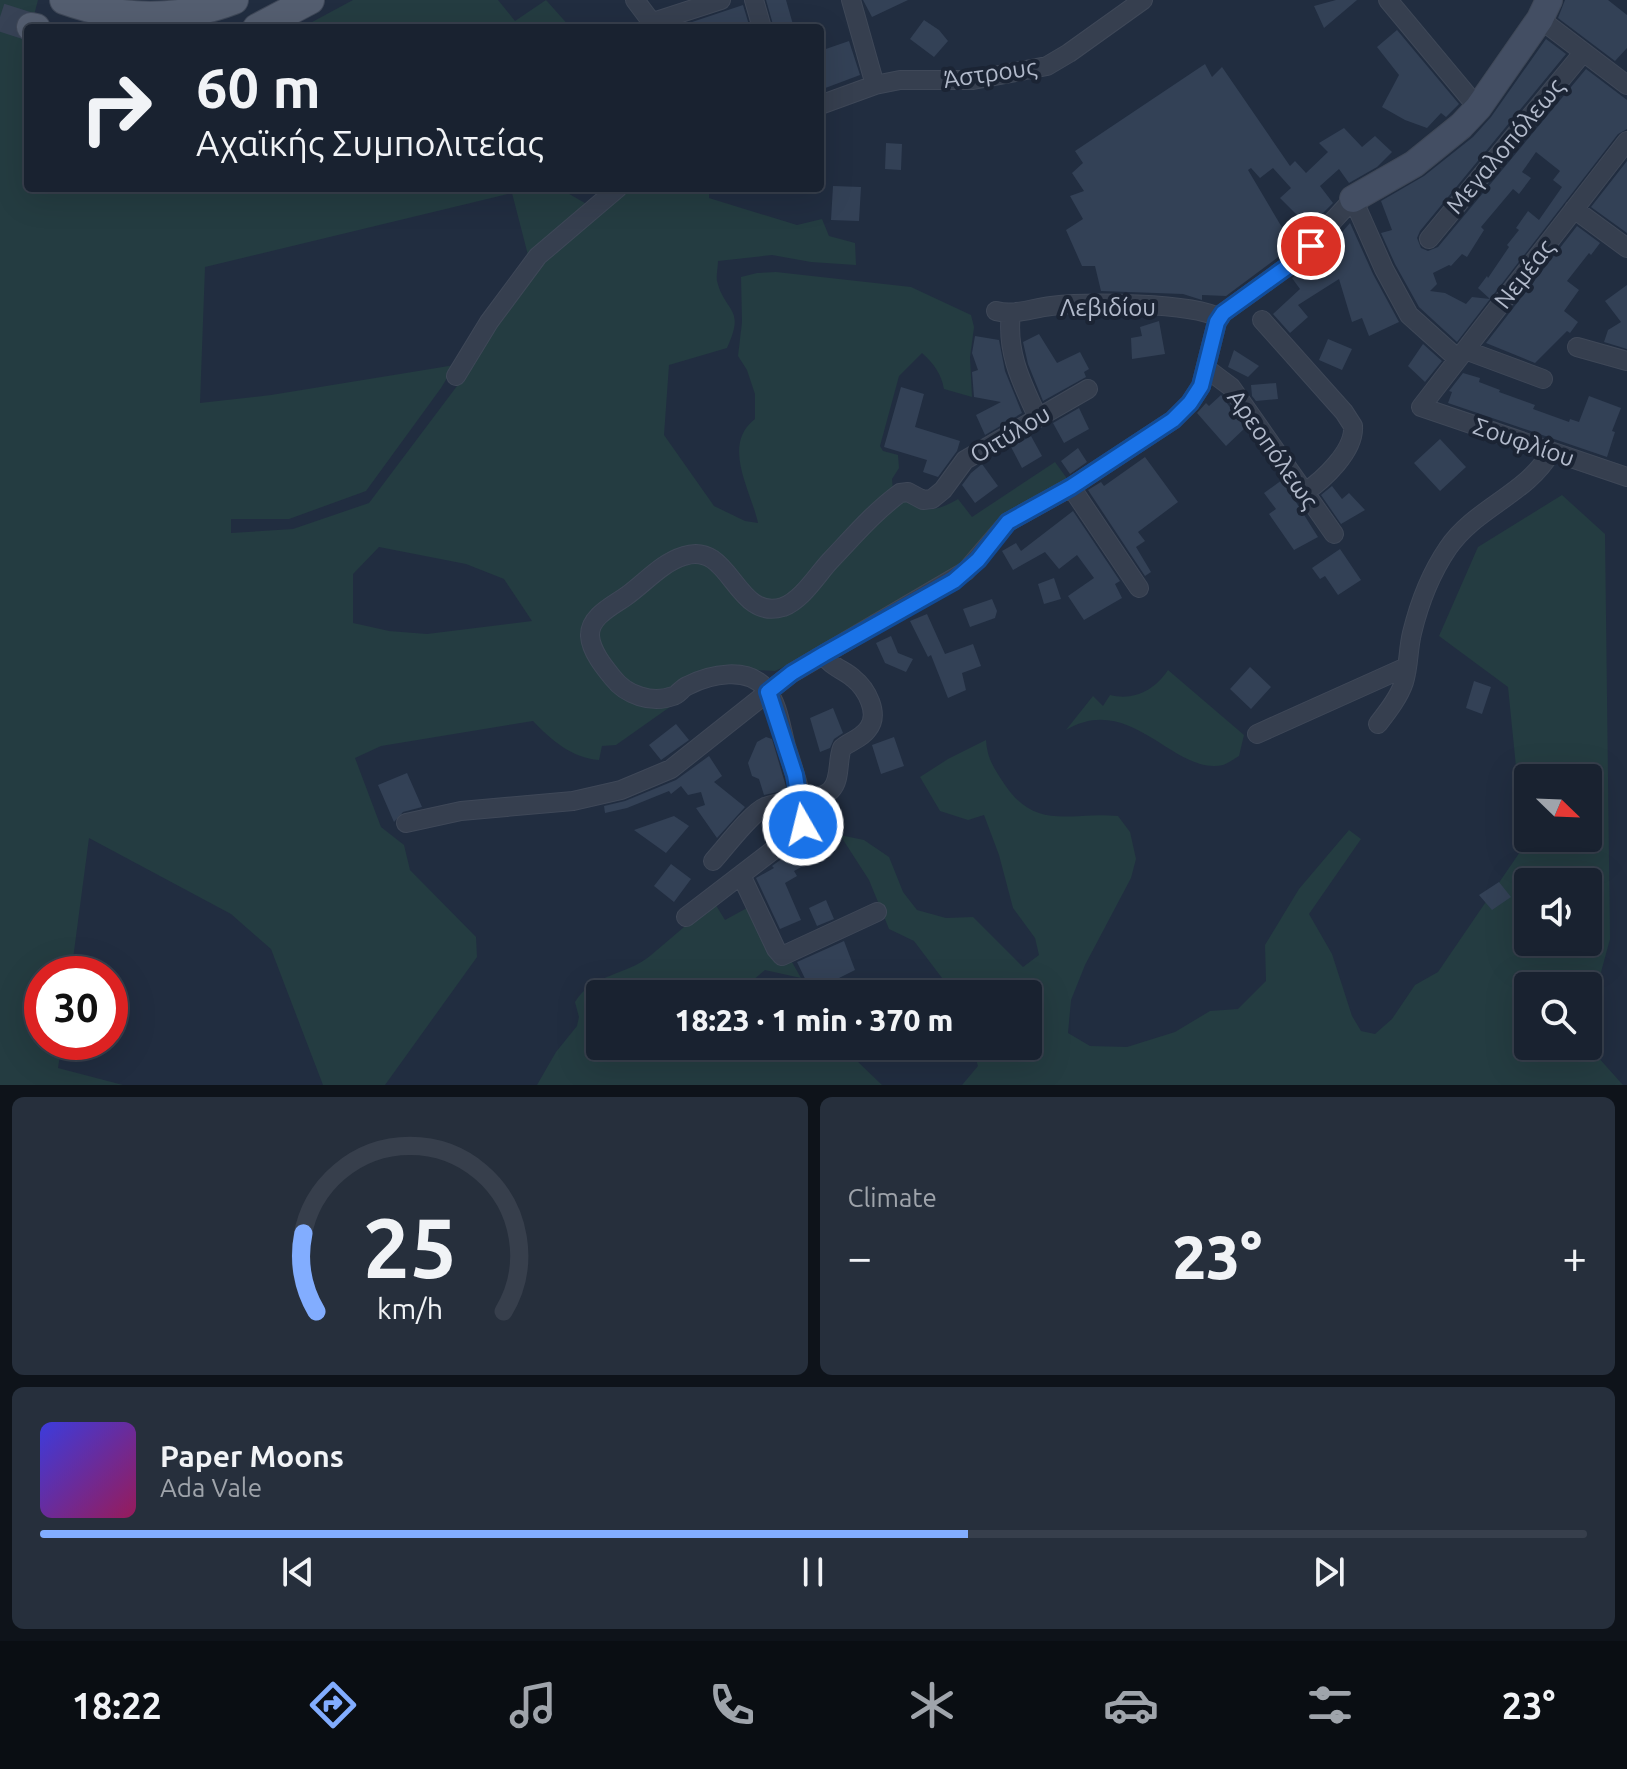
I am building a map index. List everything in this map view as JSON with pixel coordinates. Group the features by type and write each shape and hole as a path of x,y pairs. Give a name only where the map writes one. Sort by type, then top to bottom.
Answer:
{"main road":[{"path":"64,0 105,13 134,17 184,13 234,0"},
{"path":"265,24 310,0"}],"street":[{"path":"635,0 654,24"},
{"path":"658,24 721,0"},
{"path":"754,0 761,24"},
{"path":"851,0 875,85"},
{"name":"Άστρους","path":"824,104 875,85 900,80 973,80 1047,66 1143,0"},
{"path":"1388,0 1478,108"},
{"path":"406,823 461,811 546,806 644,782 671,769 792,673 954,581 978,560 1008,522 1071,487 1173,420 1196,395 1207,369 1220,318 1228,308 1298,259 1353,199 1432,152 1478,108 1544,10 1582,54 1627,85"},
{"name":"Μεγαλοπόλεως","path":"1429,239 1582,54"},
{"name":"Νεμέας","path":"1421,407 1627,141"},
{"path":"456,376 529,266 550,244 613,192"},
{"path":"1353,199 1384,269 1409,315 1462,354 1543,379"},
{"path":"1574,209 1627,248"},
{"name":"Λεβιδίου","path":"1038,418 1012,355 1003,312 1063,305 1127,306 1203,310 1220,318"},
{"path":"1262,320 1353,426 1351,441 1342,455 1304,493"},
{"path":"1577,347 1627,361"},
{"name":"Αρεοπόλεως","path":"1207,369 1231,387 1334,534"},
{"name":"Οιτύλου","path":"768,692 753,679 734,674 687,686 674,696 638,696 622,688 604,667 593,647 591,626 600,615 659,570 680,557 698,553 712,557 719,563 751,602 766,608 782,607 797,597 900,493 908,492 923,500 932,499 943,490 965,460 1088,389"},
{"name":"Σουφλίου","path":"1421,407 1627,477"},
{"path":"1378,724 1400,691 1420,605 1448,548 1472,522 1536,474 1551,452"},
{"path":"1071,487 1139,588"},
{"path":"713,861 759,810 831,790 837,777 842,748 866,732 873,710 861,686 852,676 830,663 824,654"},
{"path":"1257,734 1406,667"},
{"path":"686,917 802,828 795,775 768,692"},
{"path":"741,875 782,956 877,912"}],"green space":[{"path":"0,0 38,0 32,24 24,24 24,192 566,192 590,206 529,259 512,193 205,267 200,403 271,395 455,365 366,491 289,519 231,519 231,533 293,529 369,503 457,386 469,359 526,274 620,192 709,192 709,198 797,225 822,219 829,236 855,243 856,265 772,255 718,261 717,281 732,311 735,325 727,348 669,365 664,435 714,506 745,521 758,523 739,455 745,430 755,419 755,394 747,370 738,356 742,322 741,277 776,272 911,287 971,315 974,327 970,357 972,397 944,389 936,369 922,353 899,376 880,446 883,451 898,455 899,468 892,479 893,490 773,613 903,497 923,509 943,506 958,499 972,517 1055,462 1071,484 967,564 775,671 735,669 677,682 684,697 616,745 602,746 599,760 580,756 563,747 533,721 381,746 355,758 381,827 404,845 410,870 476,937 477,957 385,1085 323,1085 271,949 231,914 89,838 73,956 24,956 24,1060 59,1060 58,1068 123,1085 0,1085","holes":["379,547 466,564 504,579 532,621 427,634 389,631 353,623 353,574"]},
{"path":"353,0 498,0 515,21 546,0 567,24 308,24"},
{"path":"1562,495 1605,534 1610,939 1601,972 1514,972 1514,1060 1601,1060 1623,1085 962,1085 978,1066 976,1060 1042,1060 1042,980 943,980 914,941 889,929 869,880 840,835 864,840 889,857 903,892 917,910 946,918 973,917 1023,967 1039,955 1035,938 1013,908 999,855 984,815 968,820 940,811 920,777 986,740 990,759 1005,785 1017,800 1030,809 1056,816 1118,816 1130,832 1136,859 1131,878 1085,965 1071,1000 1068,1033 1090,1046 1127,1047 1175,1032 1210,1011 1238,1009 1266,981 1265,945 1299,889 1349,830 1361,839 1309,914 1332,954 1352,1016 1361,1031 1375,1034 1392,1019 1415,985 1438,972 1520,852 1602,852 1602,764 1516,764 1508,687 1439,636 1478,547"},
{"path":"1168,670 1244,735 1239,756 1223,765 1205,765 1187,759 1131,727 1111,721 1089,721 1066,730 1093,696 1103,706 1110,695 1135,695 1157,683"},
{"path":"714,902 725,920 758,902 801,978 765,970 753,980 600,980 650,956"},
{"path":"586,990 586,1060 856,1060 882,1085 537,1085 556,1052 577,1026 579,1017 575,1002"}],"building":[{"path":"766,0 786,0 793,24 773,24"},
{"path":"863,0 908,0 872,17"},
{"path":"1336,0 1357,0 1324,28 1314,6"},
{"path":"1565,0 1608,0 1627,15 1627,48 1615,61 1558,18"},
{"path":"743,5 749,24 686,24"},
{"path":"924,20 948,41 934,57 910,39"},
{"path":"1397,30 1459,104 1446,117 1441,113 1427,128 1382,107 1399,75 1377,47"},
{"path":"1546,39 1566,54 1420,231 1417,238 1421,248 1428,251 1438,247 1586,69 1627,100 1627,129 1618,134 1457,342 1419,307 1395,264 1381,233 1392,230 1381,201 1424,176 1473,137 1491,117","holes":["1536,152 1560,171 1553,180 1562,187 1539,220 1528,211 1516,228 1519,230 1507,245 1509,247 1478,288 1490,299 1472,297 1466,304 1445,293 1430,291 1437,284 1433,273 1451,266 1462,254 1467,257 1484,230 1481,227 1513,189 1519,194 1531,178 1522,172"]},
{"path":"849,41 860,75 824,88 824,50"},
{"path":"1205,64 1212,77 1222,67 1290,166 1295,161 1306,173 1328,152 1319,143 1344,128 1362,147 1375,136 1392,152 1377,167 1349,183 1339,169 1320,186 1333,203 1309,227 1280,198 1291,188 1273,168 1260,178 1251,168 1248,170 1293,246 1226,296 1202,295 1202,300 1183,294 1101,291 1095,266 1082,266 1066,230 1083,219 1070,196 1084,191 1072,173 1083,163 1075,151"},
{"path":"886,143 902,144 901,170 885,169"},
{"path":"1627,161 1627,233 1591,207"},
{"path":"833,186 861,187 859,221 831,220"},
{"path":"1350,223 1399,322 1369,336 1362,318 1352,322 1339,279 1298,305 1308,317 1290,333 1273,314 1300,289 1292,278 1306,268 1308,271"},
{"path":"1577,226 1600,243 1567,281 1579,290 1564,311 1578,322 1570,333 1567,331 1535,363 1486,343"},
{"path":"1627,285 1627,349 1604,342 1608,330 1621,322 1605,301"},
{"path":"1159,321 1165,354 1132,359 1131,338 1142,336 1140,327"},
{"path":"1039,334 1057,363 1080,352 1089,369 1084,372 1086,377 1043,401 1023,342"},
{"path":"975,336 999,340 1005,371 1022,413 985,435 976,415 1001,402 974,397 972,372 978,370 972,353"},
{"path":"1328,339 1352,349 1342,370 1319,360"},
{"path":"1423,344 1442,361 1425,382 1408,366"},
{"path":"1234,350 1259,366 1248,377 1228,367"},
{"path":"1463,373 1480,378 1479,382 1499,392 1535,405 1533,409 1569,422 1570,419 1579,422 1589,396 1621,408 1607,457 1448,403 1452,392 1449,391"},
{"path":"1276,383 1278,399 1256,401 1252,396 1251,385"},
{"path":"901,387 924,394 915,427 960,441 957,451 938,477 923,472 927,460 884,447"},
{"path":"1221,395 1245,428 1226,446 1197,413 1206,403 1209,406"},
{"path":"1079,408 1089,429 1064,443 1053,423"},
{"path":"1031,436 1042,456 1022,468 1011,447"},
{"path":"1440,439 1466,467 1440,491 1414,463"},
{"path":"1078,448 1087,462 1070,474 1061,461"},
{"path":"1145,457 1178,502 1138,532 1145,541 1136,547 1151,572 1145,576 1088,490 1101,482 1104,486"},
{"path":"982,464 998,486 975,503 962,485"},
{"path":"1282,480 1318,537 1294,550 1269,514 1276,509 1264,493"},
{"path":"1332,486 1342,499 1349,493 1365,510 1341,524 1321,495"},
{"path":"1073,511 1120,581 1115,584 1122,598 1084,620 1068,596 1094,578 1077,555 1059,569 1045,552 1013,570 1002,551 1016,543 1021,551"},
{"path":"1340,549 1361,580 1338,595 1325,576 1320,579 1312,568"},
{"path":"1054,578 1061,599 1044,604 1038,584"},
{"path":"992,599 997,611 995,618 970,627 963,609"},
{"path":"927,614 945,654 973,644 981,666 962,673 966,690 948,698 931,655 928,657 910,621"},
{"path":"891,636 898,653 913,659 906,672 885,663 876,643"},
{"path":"1250,667 1271,687 1251,709 1230,689"},
{"path":"1474,681 1491,687 1482,714 1466,708"},
{"path":"833,708 843,733 834,739 830,748 820,752 810,718"},
{"path":"676,724 689,740 661,760 649,745"},
{"path":"766,737 772,739 787,790 764,795 759,779 752,776 748,763 757,742"},
{"path":"894,737 904,766 881,774 872,745"},
{"path":"709,756 722,776 714,782 745,807 717,838 696,808 705,805 701,792 688,795 681,786 671,794 669,791 627,808 605,813 604,806 625,801 676,780"},
{"path":"407,773 422,807 403,812 394,822 378,785"},
{"path":"674,816 689,826 666,853 634,830"},
{"path":"816,834 827,853 794,871 797,876 785,883 801,920 780,929 756,878 774,868 772,866"},
{"path":"671,864 691,879 674,902 654,886"},
{"path":"1499,882 1511,897 1492,910 1479,895"},
{"path":"826,900 834,919 817,926 809,908"},
{"path":"844,941 855,970 835,980 806,980 797,962"}],"tunnel":[{"path":"0,17 24,25"}],"route":[{"path":"803,825 795,775 768,692 792,673 954,581 978,560 1008,522 1071,487 1173,420 1201,386 1217,322 1223,313 1298,259 1311,246"}]}
